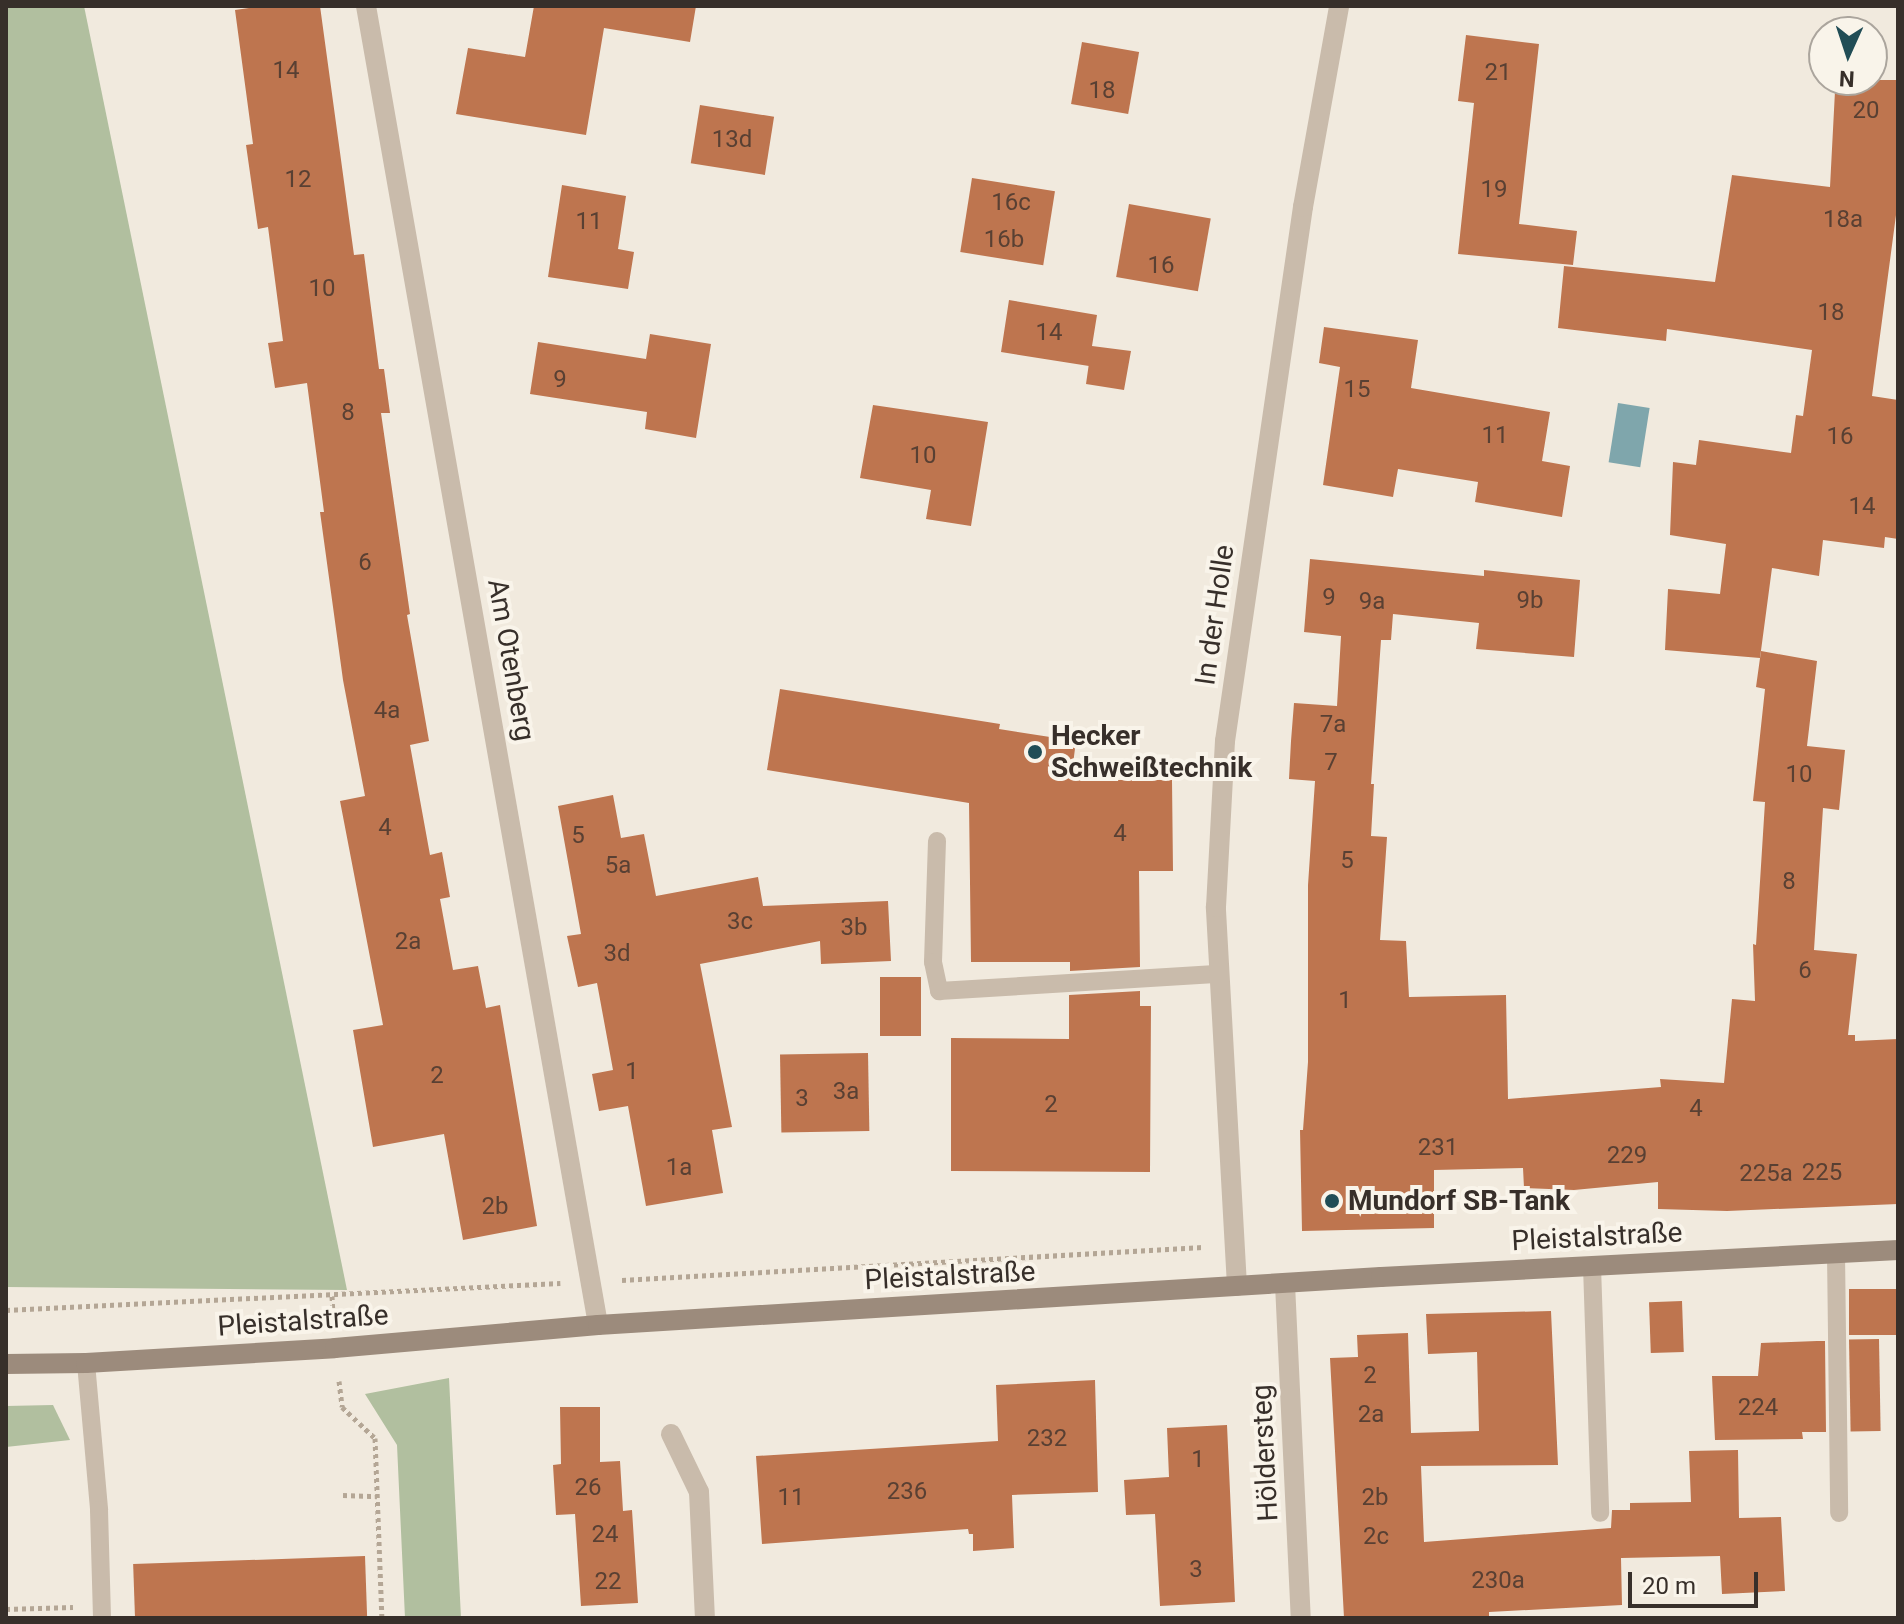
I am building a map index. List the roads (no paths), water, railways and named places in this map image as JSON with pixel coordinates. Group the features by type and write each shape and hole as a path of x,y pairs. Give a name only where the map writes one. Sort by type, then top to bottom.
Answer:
{"main road":[{"name":"Pleistalstraße","path":"6,1364 86,1363 335,1348 598,1325 1237,1286 1898,1250"}],"street":[{"name":"Am Otenberg","path":"366,6 593,1281 598,1325"},
{"name":"In der Holle","path":"1237,1286 1216,907 1225,741 1303,207 1339,6"},
{"name":"Höldersteg","path":"1285,1284 1301,1618"},
{"path":"671,1434 699,1492 705,1618"}],"lane":[{"path":"937,841 933,962 939,991 1219,974"},
{"path":"1836,1253 1839,1513"},
{"path":"1592,1266 1600,1513"},
{"path":"86,1363 99,1510 102,1612"}],"water":[{"path":"1618,403 1650,408 1640,467 1609,462"}],"place":[{"name":"Hecker Schweißtechnik","path":"1035,752"},
{"name":"Mundorf SB-Tank","path":"1332,1201"}]}
